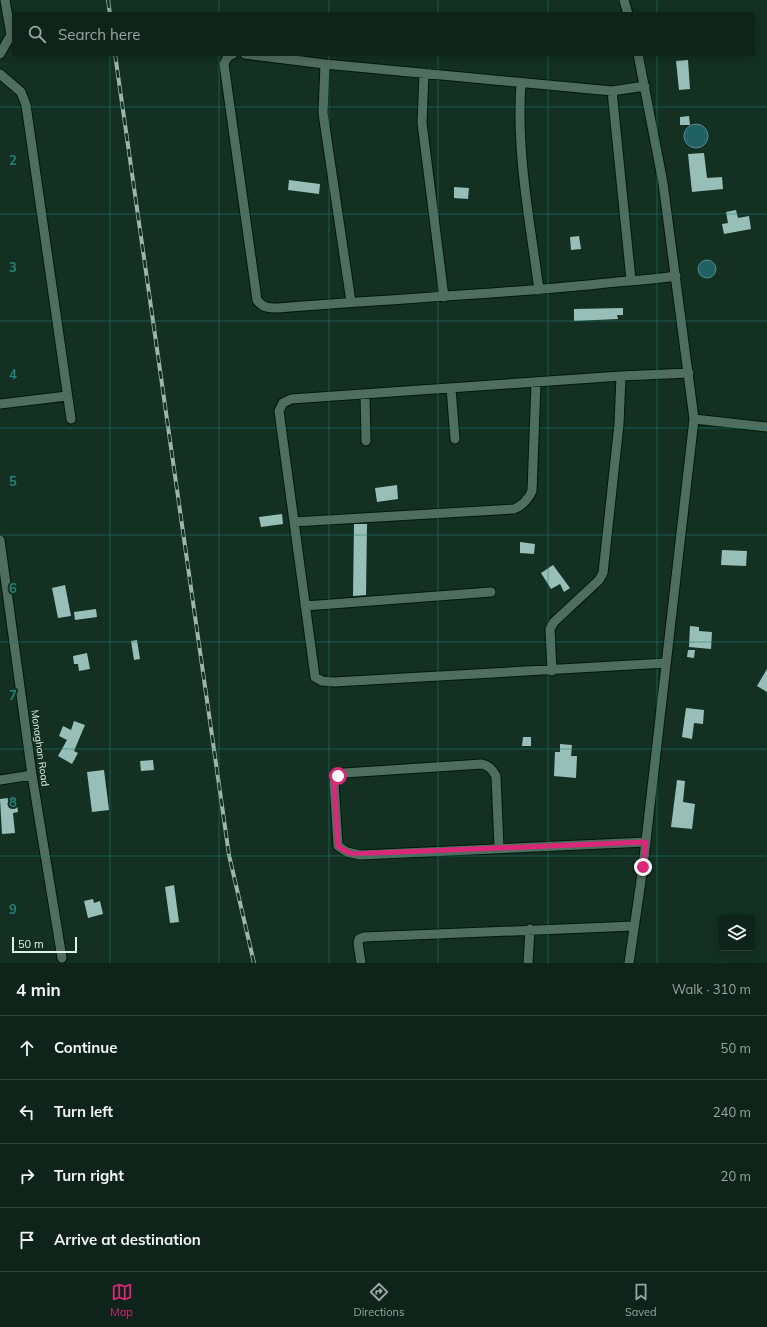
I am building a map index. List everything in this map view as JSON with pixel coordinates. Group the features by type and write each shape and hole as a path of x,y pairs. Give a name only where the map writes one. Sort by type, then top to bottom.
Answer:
{"street":[{"path":"0,54 11,35 5,0"},
{"path":"624,0 627,12"},
{"path":"228,56 224,64 257,300 262,306 268,308 444,297 539,290 676,276"},
{"path":"261,56 325,64 424,72 612,91 645,86"},
{"path":"629,963 646,842 694,419 663,183 638,56"},
{"path":"325,64 323,113 351,302"},
{"path":"424,72 422,123 444,297"},
{"path":"0,74 21,92 26,105 71,419"},
{"path":"521,83 520,105 522,142 539,290"},
{"path":"612,91 631,280"},
{"path":"666,664 334,682 322,681 315,677 279,411 280,406 287,400 292,399 621,376 689,373"},
{"path":"552,671 550,629 554,622 599,580 603,573 619,424 621,376"},
{"path":"294,522 514,509 521,506 532,491 536,383"},
{"path":"451,388 455,439"},
{"path":"365,394 366,441"},
{"path":"0,404 67,396"},
{"path":"694,419 767,427"},
{"name":"Monaghan Road","path":"0,540 32,775 62,958"},
{"path":"305,606 492,592"},
{"path":"499,848 496,776 491,768 482,764 344,773 335,779 338,846 347,852 360,855 646,842"},
{"path":"0,780 32,775"},
{"path":"361,963 358,944 359,939 364,937 530,929 634,926"},
{"path":"528,963 530,929"}],"water":[{"path":"696,124 705,127 708,136 705,145 696,148 687,145 684,136 687,127"},
{"path":"707,260 713,263 716,269 713,275 707,278 701,275 698,269 701,263"}],"building":[{"path":"688,60 690,89 679,90 676,61"},
{"path":"689,116 690,125 680,125 680,117"},
{"path":"704,153 707,178 722,177 723,189 692,192 688,154"},
{"path":"289,180 320,184 319,194 288,190"},
{"path":"454,187 469,188 468,199 454,198"},
{"path":"736,210 738,218 749,216 751,229 724,234 722,224 728,223 726,212"},
{"path":"579,236 581,249 571,250 570,237"},
{"path":"623,308 623,315 617,315 618,319 574,321 574,309"},
{"path":"397,485 398,499 377,502 375,488"},
{"path":"282,514 283,524 261,527 259,517"},
{"path":"354,524 367,524 366,595 353,596"},
{"path":"520,542 535,544 534,554 520,553"},
{"path":"722,550 747,551 746,566 721,565"},
{"path":"553,565 570,588 564,592 560,584 551,589 541,573"},
{"path":"65,585 71,616 58,618 52,588"},
{"path":"96,609 97,617 75,620 74,612"},
{"path":"690,626 699,627 699,631 712,632 711,649 689,647"},
{"path":"137,640 140,659 134,660 131,641"},
{"path":"688,650 695,650 694,658 687,657"},
{"path":"87,653 90,669 79,671 78,664 74,664 73,656"},
{"path":"767,669 767,692 757,686"},
{"path":"686,708 704,710 703,724 694,723 692,739 682,737"},
{"path":"74,721 85,725 74,751 78,753 72,764 58,756 67,740 59,736 63,726 71,730"},
{"path":"523,737 531,737 531,746 522,746"},
{"path":"560,744 572,745 571,756 577,756 576,778 554,776 555,752 560,752"},
{"path":"153,760 154,770 141,771 140,761"},
{"path":"104,770 109,810 92,812 87,772"},
{"path":"677,780 685,781 683,802 695,804 692,829 671,827"},
{"path":"16,797 18,812 13,813 15,833 2,834 0,799"},
{"path":"174,885 179,922 170,923 165,887"},
{"path":"93,899 94,903 100,901 103,914 88,918 84,901"}],"railway":[{"path":"108,0 110,12"},
{"path":"115,56 229,855 254,963"}],"route":[{"path":"338,776 334,782 338,846 352,854 360,855 646,842 643,867"}]}
